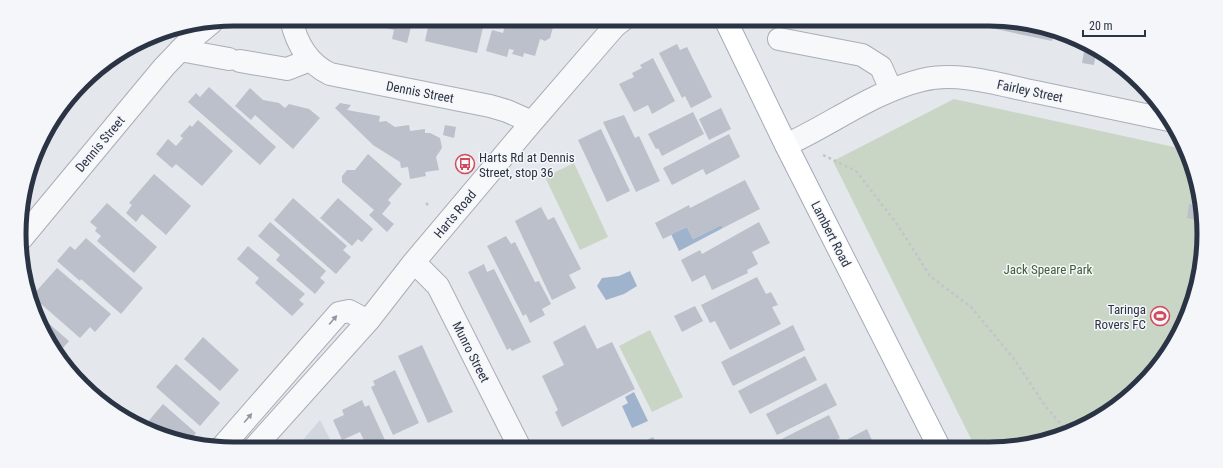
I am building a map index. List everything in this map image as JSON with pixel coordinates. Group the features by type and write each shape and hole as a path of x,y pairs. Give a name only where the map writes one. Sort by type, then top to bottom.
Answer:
{"main road":[{"name":"Lambert Road","path":"728,26 786,145 936,442"}],"street":[{"name":"Dennis Street","path":"293,26 299,42 310,60 325,72 344,78 490,106 507,111 532,122"},
{"name":"Harts Road","path":"260,442 368,321 414,262 615,26"},
{"name":"Dennis Street","path":"26,229 180,50 205,28"},
{"path":"779,39 862,55 881,67 891,90"},
{"path":"180,50 288,69 310,60"},
{"name":"Fairley Street","path":"786,145 815,132 891,90 928,79 945,77 966,78 1162,119"},
{"name":"Munro Street","path":"414,262 438,286 517,442"},
{"path":"226,442 339,313 349,311 368,321"}],"path":[{"path":"823,155 856,171 897,224 930,276 970,307 1014,359 1046,407 1064,428"},
{"path":"426,203 430,207"}],"shaded area":[{"path":"320,420 331,442 301,442"}],"green space":[{"name":"Jack Speare Park","path":"954,99 1179,148 1186,167 1193,193 1197,220 1197,248 1190,288 1176,326 1154,361 1136,381 1105,407 1081,421 1056,431 1030,438 1003,442 973,442 833,161"},
{"path":"574,163 608,237 580,250 545,177"},
{"path":"650,330 683,397 652,412 619,346"}],"water":[{"path":"721,225 723,228 679,251 671,234 687,227 693,239"},
{"path":"630,271 637,286 624,294 606,300 597,286 602,278 619,276"},
{"path":"634,392 648,421 632,428 622,406 628,403 625,397"}],"building":[{"path":"378,26 411,26 407,43 392,39 394,30"},
{"path":"428,26 483,26 477,53 425,41"},
{"path":"505,26 553,27 550,38 545,41 540,39 535,56 524,53 523,57 512,54 514,50 509,49 507,57 486,51 492,30 503,33"},
{"path":"981,26 1003,26 1030,30 1053,36 1052,41"},
{"path":"677,44 680,50 687,47 712,97 691,108 685,96 682,98 659,53"},
{"path":"1084,49 1095,55 1094,65 1082,63"},
{"path":"653,58 675,101 652,114 648,105 634,112 619,84 634,77 632,73 642,68 640,65"},
{"path":"209,87 276,147 260,165 188,102 196,93 200,97"},
{"path":"250,88 263,100 279,103 285,108 289,104 309,109 320,118 293,149 255,115 251,120 235,106"},
{"path":"340,103 351,105 347,110 380,116 379,122 386,121 395,127 409,125 410,131 425,129 425,133 430,133 440,138 442,148 436,157 439,170 425,172 426,176 410,179 408,167 401,168 400,162 373,145 335,108"},
{"path":"721,108 731,129 709,140 699,119"},
{"path":"693,112 704,134 662,156 658,148 656,149 648,134"},
{"path":"624,115 635,138 639,136 660,181 636,192 603,122"},
{"path":"198,120 233,151 202,186 176,164 172,168 156,154 168,139 176,146 183,138 180,136 190,125 192,127"},
{"path":"445,125 456,127 454,138 443,135"},
{"path":"601,129 630,191 607,202 578,140"},
{"path":"729,134 740,157 706,175 703,169 672,185 663,168"},
{"path":"368,154 402,184 388,200 391,203 382,214 394,224 387,232 369,215 374,210 342,182 342,176 347,170 355,170"},
{"path":"154,174 191,206 166,235 142,214 136,222 126,213 132,205 129,203"},
{"path":"745,180 760,209 723,228 721,225 693,239 687,227 663,239 655,223 689,205 690,208"},
{"path":"293,198 347,246 343,250 351,257 336,274 274,220"},
{"path":"338,198 373,229 362,242 358,239 352,246 320,218"},
{"path":"107,203 157,247 134,273 97,241 101,236 95,231 97,228 90,222"},
{"path":"1189,204 1195,205 1197,220 1187,218"},
{"path":"541,207 548,220 554,217 581,269 569,275 576,288 552,300 515,221"},
{"path":"270,222 326,271 320,278 325,282 315,294 276,260 280,255 258,236"},
{"path":"759,222 770,243 752,252 758,264 747,270 748,273 712,290 705,275 692,282 681,260 700,250 702,254"},
{"path":"506,236 511,244 515,242 535,282 539,281 551,304 542,309 545,315 530,323 526,314 523,316 487,246"},
{"path":"86,238 143,288 121,314 81,279 80,281 57,261 70,246 75,250"},
{"path":"248,246 305,294 299,300 304,304 292,316 255,283 259,278 237,259"},
{"path":"484,264 487,272 494,269 531,342 512,351 510,348 507,350 468,272"},
{"path":"57,268 111,314 95,332 90,327 80,338 37,300 35,293"},
{"path":"757,277 766,294 771,292 778,305 772,307 781,324 730,350 715,321 710,323 701,305"},
{"path":"695,306 703,321 682,332 674,316"},
{"path":"44,320 69,341 61,350"},
{"path":"585,325 597,349 612,342 635,389 562,427 555,412 558,410 542,376 564,365 553,342"},
{"path":"793,325 805,350 733,386 721,362"},
{"path":"203,337 239,370 220,391 184,359"},
{"path":"422,345 453,412 428,423 398,356"},
{"path":"805,356 817,380 750,414 738,391"},
{"path":"176,364 220,403 200,426 156,387"},
{"path":"395,370 419,423 393,435 371,387 375,385 373,381"},
{"path":"826,383 837,405 777,435 766,414"},
{"path":"362,400 365,407 369,405 386,442 365,442 360,432 342,440 333,420 344,415 342,410"},
{"path":"163,404 196,433 192,438 167,431 147,423"},
{"path":"829,415 840,438 832,442 776,442"},
{"path":"867,429 873,442 850,442 848,439"},
{"path":"653,437 656,442 643,442"}],"place":[{"name":"Harts Rd at Dennis Street, stop 36","path":"465,164"},
{"name":"Taringa Rovers FC","path":"1160,316"}]}
